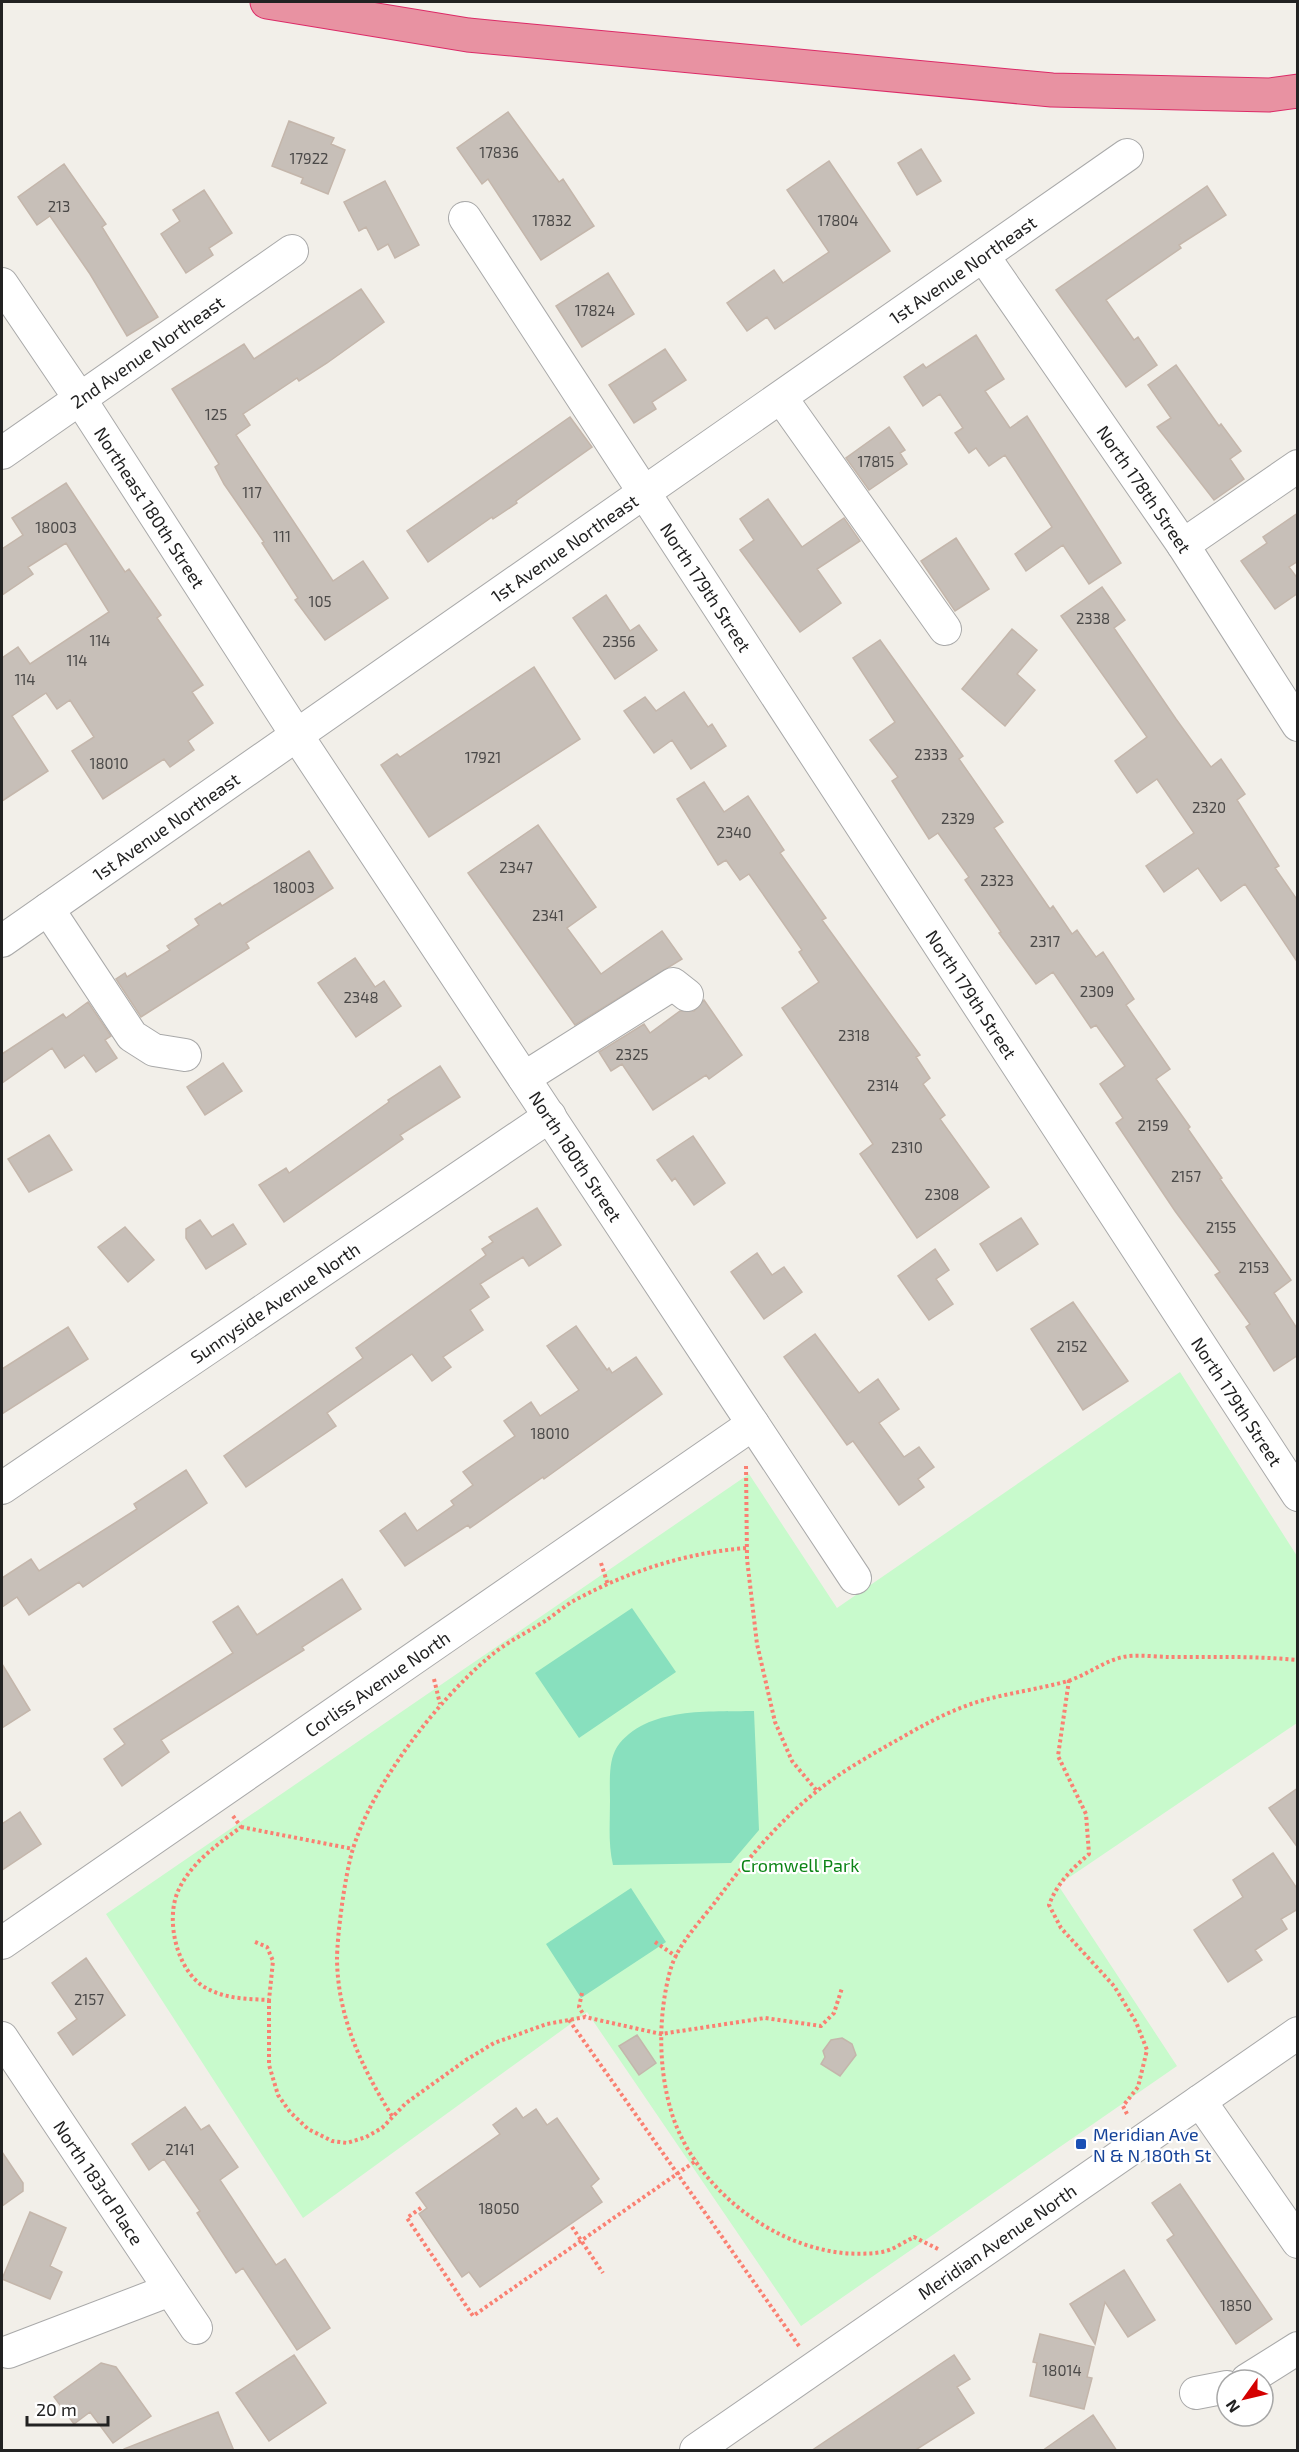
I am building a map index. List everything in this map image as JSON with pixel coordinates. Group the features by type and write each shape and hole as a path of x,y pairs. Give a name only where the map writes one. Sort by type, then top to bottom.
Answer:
{"highway":[{"path":"267,2 468,35 1052,90 1269,95 1298,91"}],"street":[{"name":"1st Avenue Northeast","path":"2,941 782,399 1127,155"},
{"name":"North 179th Street","path":"465,218 1298,1496"},
{"name":"2nd Avenue Northeast","path":"2,453 292,251"},
{"name":"North 178th Street","path":"984,257 1184,545 1294,713"},
{"name":"Northeast 180th Street","path":"2,284 80,399 296,735"},
{"path":"782,399 945,629"},
{"path":"1184,545 1298,466"},
{"name":"North 180th Street","path":"296,735 855,1578"},
{"path":"48,909 132,1036 154,1050 185,1055"},
{"path":"524,1078 673,984 687,995"},
{"name":"Sunnyside Avenue North","path":"2,1488 550,1116"},
{"name":"Corliss Avenue North","path":"2,1943 753,1424"},
{"name":"Meridian Avenue North","path":"696,2451 1298,2033"},
{"name":"North 183rd Place","path":"2,2038 196,2328"},
{"path":"1200,2101 1298,2242"},
{"path":"8,2352 170,2290"},
{"path":"1266,2368 1298,2348"},
{"path":"1196,2393 1215,2389"}],"path":[{"path":"753,1424 745,1471 747,1548 758,1644 775,1722 792,1761 817,1791"},
{"path":"392,2116 358,2057 344,2014 337,1960 353,1849 380,1792 437,1708 490,1656 582,1596 634,1574 664,1564 747,1548"},
{"path":"954,2272 936,2247 914,2237 884,2251 834,2250 801,2245 766,2228 736,2206 713,2183 697,2160 673,2116 664,2079 661,2034 670,1968 740,1867 817,1791 875,1753 937,1718 979,1701 1069,1680 1123,1657 1254,1657 1298,1660"},
{"path":"1069,1680 1058,1756 1086,1814 1089,1854 1067,1874 1053,1893 1049,1905 1060,1928 1109,1980 1136,2022 1147,2050 1138,2087 1123,2106 1127,2114"},
{"path":"217,1794 241,1827 353,1849"},
{"path":"241,1827 195,1865 179,1889 172,1910 172,1935 188,1969 208,1990 229,1997 269,2000"},
{"path":"253,1941 267,1947 273,1961 268,2039 271,2074 278,2095 290,2112 308,2129 332,2141 347,2143 366,2137 382,2128 426,2086 494,2043 547,2024 585,2017 661,2034 765,2018 821,2026 834,2013 842,1988"},
{"path":"655,1942 677,1957"},
{"path":"582,1993 579,2007 585,2017"},
{"path":"569,2020 676,2175 815,2368"},
{"path":"421,2208 407,2218 473,2316 697,2160"},
{"path":"572,2227 603,2273"}],"green space":[{"name":"Cromwell Park","path":"1180,1372 1297,1556 1297,1723 1058,1885 1177,2066 801,2326 587,2012 303,2218 106,1914 749,1474 837,1608"},
{"path":"632,1608 676,1672 579,1738 535,1673"},
{"path":"754,1711 759,1830 731,1863 613,1865 610,1841 610,1780 612,1759 617,1747 629,1734 645,1724 662,1718 699,1712"},
{"path":"631,1888 666,1942 581,1998 546,1944"}],"building":[{"path":"508,112 559,182 563,179 594,226 541,260 488,179 482,184 457,148"},
{"path":"289,121 334,138 331,144 345,150 328,194 301,183 303,178 272,166"},
{"path":"921,149 941,181 917,195 898,163"},
{"path":"829,161 890,251 775,329 767,317 747,331 727,303 774,270 783,283 829,252 787,190"},
{"path":"64,164 106,224 102,227 158,317 127,336 90,274 50,216 37,225 18,197"},
{"path":"385,181 419,245 395,258 388,244 378,250 366,227 359,231 344,202"},
{"path":"1207,186 1226,215 1179,245 1181,248 1106,300 1134,340 1138,337 1157,365 1126,387 1056,290"},
{"path":"204,190 232,233 209,248 213,255 186,273 161,234 180,221 173,210"},
{"path":"608,273 634,314 582,347 556,306"},
{"path":"361,289 384,322 327,363 299,381 297,378 243,414 250,425 236,435 333,581 363,561 388,598 325,640 295,600 298,598 262,543 264,542 224,484 215,467 219,464 172,389 244,344 254,359"},
{"path":"976,335 1004,379 985,391 1010,428 1027,416 1121,563 1089,584 1063,545 1026,571 1015,554 1052,527 1005,455 989,466 976,448 969,453 955,433 963,428 940,394 923,406 904,377 923,364 926,368"},
{"path":"665,349 686,380 652,402 656,409 634,423 609,385"},
{"path":"1176,365 1219,426 1221,424 1241,451 1230,459 1244,479 1214,500 1157,427 1171,418 1148,385"},
{"path":"570,417 592,447 516,501 517,503 493,519 492,517 428,562 407,531"},
{"path":"889,427 905,450 900,453 907,464 869,490 846,458"},
{"path":"66,483 125,572 129,569 161,615 157,618 203,685 192,692 213,723 188,741 194,750 170,767 164,759 103,799 72,751 94,737 70,700 57,709 46,693 12,716 48,771 2,801 2,658 18,647 30,664 109,612 66,543 28,567 33,574 2,595 2,549 23,535 12,518"},
{"path":"768,499 802,547 844,518 860,541 817,569 841,603 800,632 740,550 754,540 740,519"},
{"path":"1298,513 1298,561 1289,567 1298,579 1298,593 1275,609 1241,561 1267,543 1263,537"},
{"path":"956,538 989,589 955,611 921,561"},
{"path":"1102,587 1125,620 1114,628 1176,719 1211,767 1221,759 1245,794 1237,800 1279,866 1275,868 1298,901 1298,963 1245,884 1221,901 1198,868 1164,892 1146,866 1194,833 1157,779 1137,793 1115,761 1147,737 1061,616"},
{"path":"606,595 630,631 639,625 657,650 615,679 573,618"},
{"path":"1012,629 1037,650 1017,674 1035,690 1005,726 962,689"},
{"path":"880,640 963,756 959,759 1003,822 994,828 1050,909 1053,906 1072,934 1077,930 1096,957 1103,952 1134,999 1126,1005 1170,1069 1156,1079 1190,1127 1188,1129 1222,1178 1220,1179 1291,1280 1274,1293 1298,1330 1298,1355 1274,1371 1246,1327 1250,1324 1215,1275 1220,1272 1175,1211 1116,1123 1123,1118 1100,1084 1125,1066 1096,1025 1091,1028 1053,972 1036,984 999,933 1001,932 965,880 969,877 938,833 929,839 892,781 898,777 870,740 895,722 853,658"},
{"path":"534,667 580,739 429,837 381,765 397,754 400,757"},
{"path":"684,692 708,727 712,724 726,746 691,769 672,740 654,753 624,711 645,697 656,711"},
{"path":"704,782 724,812 748,796 784,850 780,853 826,918 822,920 920,1055 916,1057 930,1078 923,1084 945,1115 940,1119 989,1187 917,1238 860,1154 873,1144 782,1008 819,982 799,952 802,950 749,874 740,880 726,860 718,865 677,799"},
{"path":"538,825 596,907 567,928 601,974 662,931 682,959 575,1025 468,873"},
{"path":"309,851 333,888 246,943 249,948 141,1017 116,979 125,973 127,977 170,950 167,946 199,925 195,919 220,903 222,906"},
{"path":"355,958 375,987 384,981 401,1006 356,1037 318,983"},
{"path":"704,1000 742,1055 709,1079 706,1075 653,1110 622,1064 611,1071 599,1052 644,1024 650,1033 680,1011 694,1011"},
{"path":"88,1002 111,1036 105,1040 117,1058 96,1072 84,1055 65,1068 52,1048 2,1083 2,1054 63,1014 66,1018"},
{"path":"223,1063 242,1091 205,1115 187,1087"},
{"path":"440,1066 460,1097 400,1135 403,1139 284,1222 259,1185 286,1168 289,1173 389,1102 388,1100"},
{"path":"49,1135 72,1170 29,1192 8,1159"},
{"path":"693,1136 725,1183 694,1205 675,1178 672,1181 657,1160"},
{"path":"537,1208 561,1245 529,1266 523,1257 480,1284 489,1297 470,1310 483,1330 443,1357 451,1367 432,1381 412,1354 327,1413 336,1426 246,1487 224,1456 363,1358 356,1348 486,1255 482,1249 493,1242 489,1237"},
{"path":"1021,1218 1038,1244 997,1271 980,1244"},
{"path":"200,1220 212,1237 233,1224 246,1244 206,1269 186,1238 186,1229"},
{"path":"125,1227 154,1260 128,1282 98,1247"},
{"path":"935,1249 949,1270 936,1279 953,1304 929,1320 898,1276"},
{"path":"757,1253 772,1275 784,1267 802,1292 764,1319 731,1272"},
{"path":"1073,1302 1128,1381 1083,1410 1031,1329"},
{"path":"576,1326 607,1370 609,1368 612,1373 636,1357 662,1394 544,1479 543,1477 470,1528 468,1525 405,1566 380,1531 405,1513 417,1531 454,1505 451,1501 473,1485 463,1472 515,1436 504,1421 531,1402 540,1416 579,1390 547,1346"},
{"path":"68,1327 88,1359 2,1414 2,1369"},
{"path":"815,1334 859,1393 878,1379 899,1409 879,1423 904,1457 919,1447 934,1467 918,1479 924,1487 899,1505 853,1441 847,1445 784,1357"},
{"path":"186,1470 207,1503 83,1587 79,1582 29,1615 17,1597 2,1607 2,1578 31,1559 39,1571 137,1509 134,1504"},
{"path":"342,1579 361,1609 302,1647 304,1650 161,1740 169,1752 122,1786 104,1759 125,1744 114,1729 233,1653 213,1622 238,1606 257,1635"},
{"path":"2,1664 30,1710 2,1728"},
{"path":"1298,1788 1298,1848 1269,1808"},
{"path":"20,1812 41,1844 2,1870 2,1824"},
{"path":"1273,1853 1298,1890 1298,1909 1281,1919 1287,1929 1255,1950 1262,1960 1228,1982 1194,1930 1243,1897 1233,1880"},
{"path":"86,1958 125,2015 73,2055 58,2033 77,2019 52,1983"},
{"path":"637,2035 656,2063 639,2075 619,2046"},
{"path":"842,2038 852,2044 856,2055 840,2076 821,2064 825,2057 823,2051 831,2040"},
{"path":"185,2107 201,2130 209,2125 238,2167 220,2180 276,2265 285,2259 330,2328 297,2350 243,2268 236,2273 197,2213 200,2211 164,2159 149,2170 132,2144"},
{"path":"516,2108 523,2118 536,2109 547,2125 557,2118 599,2179 591,2186 602,2202 480,2287 469,2272 462,2277 419,2214 427,2208 416,2193 500,2134 493,2125"},
{"path":"2,2152 23,2183 23,2191 2,2206"},
{"path":"1180,2184 1272,2319 1236,2344 1167,2240 1174,2235 1152,2203"},
{"path":"30,2212 66,2228 50,2266 62,2272 50,2299 2,2279"},
{"path":"1124,2270 1155,2320 1128,2337 1105,2302 1095,2344 1070,2304"},
{"path":"1040,2334 1094,2347 1087,2377 1092,2378 1084,2409 1030,2396 1037,2363 1033,2362"},
{"path":"294,2355 326,2403 269,2441 236,2393"},
{"path":"954,2355 970,2379 957,2387 974,2413 914,2451 811,2451"},
{"path":"101,2363 116,2367 151,2416 113,2443 90,2412 74,2424 54,2397"},
{"path":"218,2412 234,2451 124,2451 124,2449"},
{"path":"1093,2415 1117,2451 1042,2451"}],"place":[{"name":"Meridian Ave N & N 180th St","path":"1081,2144"}]}
